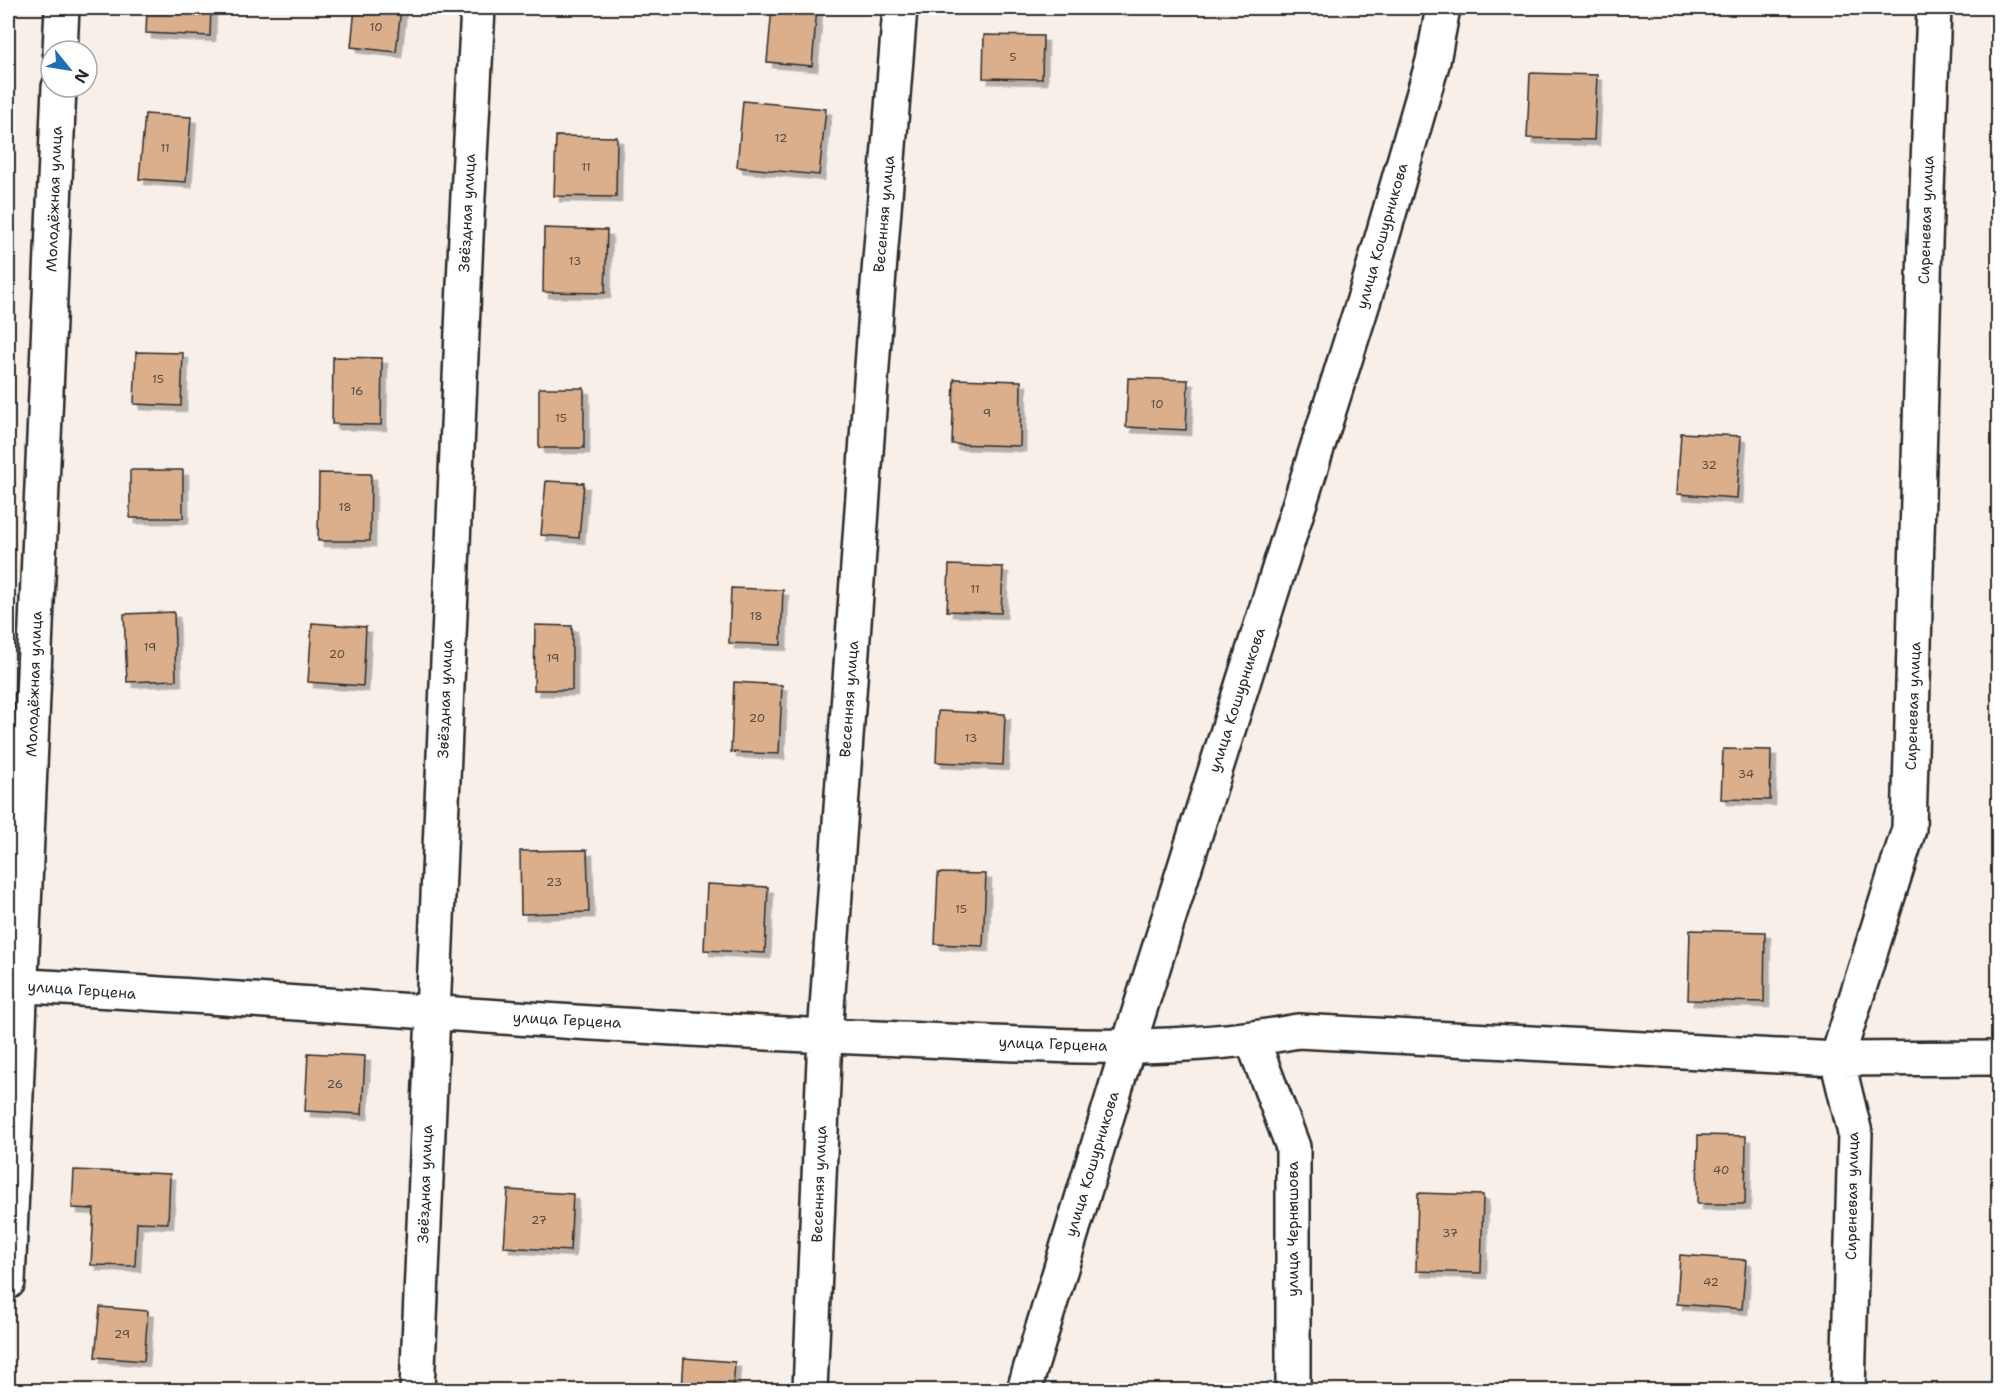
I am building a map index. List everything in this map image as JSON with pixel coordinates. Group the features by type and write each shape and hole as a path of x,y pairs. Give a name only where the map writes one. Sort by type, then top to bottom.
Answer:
{"street":[{"path":"61,39 62,8"},
{"name":"Звёздная улица","path":"417,1390 466,226 478,8"},
{"name":"Весенняя улица","path":"810,1390 825,1036 874,333 900,8"},
{"name":"улица Кошурникова","path":"1024,1390 1128,1047 1367,291 1433,61 1443,8"},
{"name":"Сиреневая улица","path":"1848,1390 1855,1133 1837,1059 1909,830 1934,8"},
{"name":"Молодёжная улица","path":"8,1282 14,986 57,99"},
{"name":"улица Герцена","path":"14,986 825,1036 1128,1047 1252,1039 1298,1030 1837,1059 1998,1058"},
{"name":"улица Чернышова","path":"1252,1039 1293,1147 1293,1390"}],"building":[{"path":"147,8 211,8 210,36 146,33"},
{"path":"355,8 401,8 396,52 351,47"},
{"path":"772,8 817,8 812,66 767,62"},
{"path":"984,35 1043,36 1042,79 983,78"},
{"path":"1530,73 1597,75 1594,140 1527,138"},
{"path":"743,101 826,109 819,175 737,167"},
{"path":"145,114 191,117 186,182 139,179"},
{"path":"556,136 617,137 616,197 554,196"},
{"path":"544,228 607,230 605,293 543,292"},
{"path":"136,352 183,353 181,406 134,404"},
{"path":"333,357 382,358 381,425 332,424"},
{"path":"1128,378 1188,380 1186,430 1126,427"},
{"path":"954,379 1021,381 1020,446 952,444"},
{"path":"539,388 584,388 584,448 539,448"},
{"path":"1681,433 1741,436 1737,498 1677,494"},
{"path":"130,470 183,470 183,518 130,518"},
{"path":"319,473 371,474 370,541 318,541"},
{"path":"546,481 584,483 579,538 541,535"},
{"path":"949,565 1003,567 1001,613 947,611"},
{"path":"731,588 783,590 781,645 729,643"},
{"path":"174,612 176,680 127,682 124,614"},
{"path":"312,623 366,627 363,686 308,682"},
{"path":"535,625 572,626 572,690 534,690"},
{"path":"734,682 782,685 779,754 731,752"},
{"path":"938,711 1005,714 1003,765 936,762"},
{"path":"1723,749 1771,750 1770,800 1721,799"},
{"path":"587,850 589,912 521,914 520,851"},
{"path":"938,873 986,874 983,946 935,944"},
{"path":"707,884 768,887 765,953 704,950"},
{"path":"1690,930 1765,932 1764,1002 1688,1000"},
{"path":"308,1053 365,1056 362,1114 305,1111"},
{"path":"1698,1135 1746,1136 1745,1204 1697,1204"},
{"path":"74,1170 170,1174 168,1223 137,1222 135,1266 91,1265 94,1209 72,1208"},
{"path":"508,1190 573,1194 570,1251 504,1247"},
{"path":"1418,1193 1483,1195 1481,1273 1416,1271"},
{"path":"1680,1255 1746,1260 1742,1309 1677,1304"},
{"path":"100,1307 148,1311 144,1361 95,1357"},
{"path":"684,1358 735,1362 733,1390 682,1390"},
{"path":"1994,1375 1998,1375 1998,1390 1994,1390"}]}
